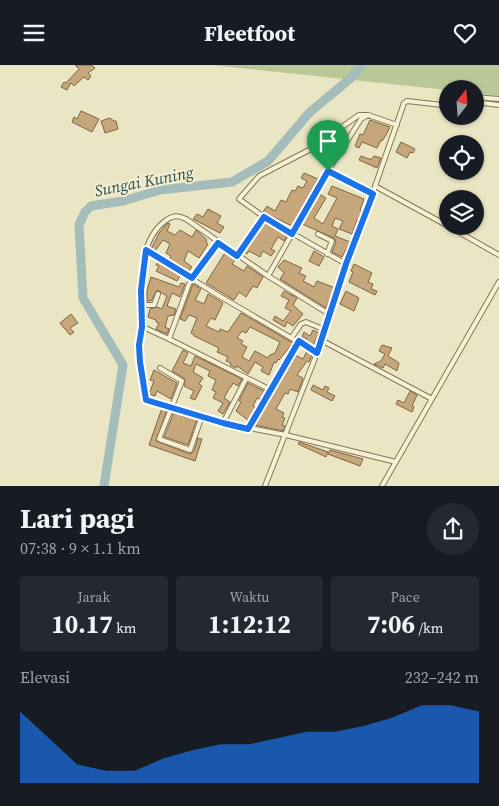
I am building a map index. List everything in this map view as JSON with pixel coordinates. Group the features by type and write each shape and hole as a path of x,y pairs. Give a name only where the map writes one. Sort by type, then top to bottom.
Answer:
{"street":[{"path":"484,98 499,99"},
{"path":"265,486 317,353 346,264 406,101 439,105"},
{"path":"484,103 499,105"},
{"path":"346,264 292,234 239,200 252,182 272,169 309,150 359,115 368,115 397,125"},
{"path":"268,276 328,171 357,125 368,115"},
{"path":"328,171 373,194"},
{"path":"376,186 439,221"},
{"path":"330,314 237,256 186,219 175,216 164,221 154,232 146,250 141,290 142,327 139,345 145,399 223,423 286,435 396,462"},
{"path":"237,256 264,217"},
{"path":"318,234 331,240 327,254"},
{"path":"464,235 499,255"},
{"path":"170,339 192,278 218,243"},
{"path":"146,250 216,294 317,353"},
{"path":"382,486 499,282"},
{"path":"142,305 154,304 158,294"},
{"path":"292,337 301,323 306,322 324,330"},
{"path":"142,327 170,339 271,390"},
{"path":"248,429 299,341"},
{"path":"321,341 432,399"},
{"path":"160,368 182,381 159,439 188,450 192,448 202,417"},
{"path":"223,423 246,379"}],"green space":[{"path":"212,65 499,65 499,96 484,94 484,80 439,80 439,89"}],"building":[{"path":"75,65 92,65 95,68 88,73 91,76 88,80 84,77 74,86 71,83 67,90 61,87 79,69"},
{"path":"81,111 99,119 92,132 72,122 74,117 77,119"},
{"path":"110,118 116,121 118,129 105,133 101,121"},
{"path":"370,120 390,127 377,148 362,142 359,148 355,146 360,134 363,135"},
{"path":"401,142 415,149 413,153 410,152 407,158 396,152"},
{"path":"361,156 369,159 372,159 374,156 381,158 377,168 359,160"},
{"path":"304,173 318,179 292,226 263,212 267,206 275,211 281,200 286,202 292,190 295,191 298,186 303,188 307,181 301,178"},
{"path":"332,186 364,199 359,221 357,220 352,234 339,229 343,221 335,218 332,226 338,229 335,236 350,242 342,257 332,252 336,242 334,238 302,224 319,194 326,198 314,218 323,224 337,198 328,194"},
{"path":"208,209 221,216 217,223 224,227 220,233 193,219 197,214 203,217"},
{"path":"265,222 287,235 284,241 278,237 271,249 275,251 271,256 263,251 260,257 249,251 247,254 244,252"},
{"path":"168,223 170,224 167,231 175,235 180,230 192,237 196,230 207,240 208,244 199,258 188,251 184,261 192,267 188,272 169,260 171,256 166,253 170,244 163,240 155,251 151,249 159,233"},
{"path":"226,251 236,259 232,264 244,271 247,266 263,277 257,288 253,286 246,297 239,292 234,300 206,283"},
{"path":"314,251 324,257 319,266 309,261"},
{"path":"284,260 302,268 299,273 306,276 303,281 314,287 317,281 335,288 326,308 280,279 284,273 278,267"},
{"path":"158,262 180,276 177,281 156,271 159,266 156,265"},
{"path":"354,264 372,273 368,282 373,284 371,289 377,291 375,295 349,282"},
{"path":"151,277 179,287 181,283 185,284 180,297 172,293 167,306 176,309 174,315 168,316 165,327 169,329 167,334 156,329 159,323 148,317 150,309 157,307 162,309 167,296 157,290 151,301 147,301 147,290"},
{"path":"193,284 201,289 195,300 204,304 208,294 223,303 215,320 211,318 206,326 219,332 220,329 228,332 241,313 293,343 276,363 274,362 269,375 261,371 263,367 255,362 248,374 237,366 236,368 230,365 231,363 226,361 228,357 217,352 219,348 191,333 197,318 189,315 185,321 180,319","holes":["250,327 280,342 275,353 268,358 255,351 249,361 242,357 247,347 241,344 243,341 237,338 242,331 246,333"]},
{"path":"284,291 297,298 293,305 303,314 293,326 287,322 285,327 273,320 275,316 283,321 291,311 285,308 289,300 281,296"},
{"path":"346,291 359,298 354,311 340,304"},
{"path":"71,314 78,323 70,328 74,332 70,335 60,323"},
{"path":"313,330 319,333 314,347 305,342 307,339 302,337 304,332 310,336"},
{"path":"382,345 392,348 388,356 399,363 397,371 385,364 383,368 374,364 381,361 385,354 379,351"},
{"path":"183,350 188,353 183,363 191,366 195,356 242,379 238,386 233,383 224,398 230,402 223,414 218,411 223,403 213,398 216,392 212,390 216,380 208,376 210,371 196,364 193,372 203,378 199,384 202,386 195,400 190,398 194,391 184,386 185,379 172,371"},
{"path":"307,351 312,355 309,362 307,361 297,375 303,378 298,392 290,389 288,394 285,393 276,409 284,413 282,417 285,418 282,425 285,426 283,431 255,425 295,355 303,359"},
{"path":"154,370 177,383 171,399 157,391 155,396 149,394 154,381 150,380"},
{"path":"248,383 266,392 261,400 257,398 253,406 257,408 249,421 236,411"},
{"path":"313,385 323,390 325,386 329,388 327,392 335,396 332,401 311,390"},
{"path":"410,391 417,395 412,406 414,407 412,412 396,404 398,400 404,403"},
{"path":"162,408 167,410 156,441 190,454 194,451 198,438 202,439 195,461 149,445"},
{"path":"174,412 197,419 188,445 164,437"},
{"path":"299,442 328,452 326,457 298,444"},
{"path":"330,450 363,459 360,466 328,454"}],"waterway":[{"name":"Sungai Kuning","path":"104,486 123,365 83,298 79,225 85,212 91,206 123,201 160,190 232,182 268,161 310,112 351,78 361,65"}],"route":[{"path":"328,171 373,194 346,264 317,353 299,341 248,429 146,400 139,345 142,327 141,290 146,250 192,278 218,243 237,256 264,217 292,234 328,171"}]}
